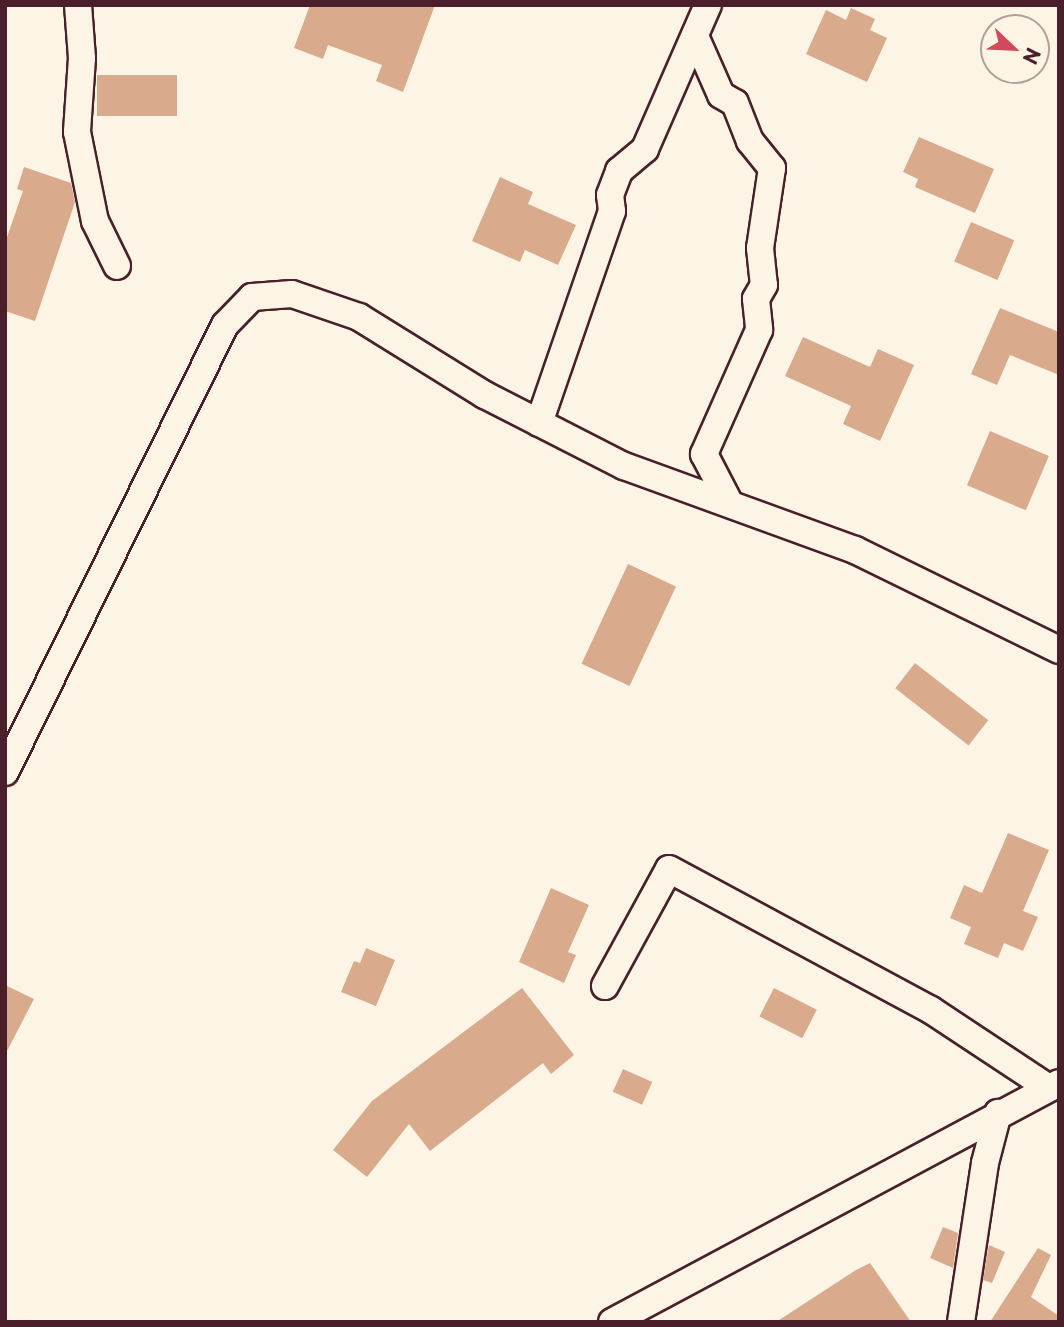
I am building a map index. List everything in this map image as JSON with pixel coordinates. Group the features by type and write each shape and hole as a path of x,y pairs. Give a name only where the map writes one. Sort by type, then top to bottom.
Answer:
{"street":[{"path":"78,5 82,58 77,132 95,221 117,266"},
{"path":"540,423 612,211 610,195 620,171 645,149 708,5"},
{"path":"695,36 721,94 735,103 750,141 772,168 760,248 764,285 756,299 759,330 704,454 729,502"},
{"path":"5,772 225,325 252,297 292,294 359,317 540,423 624,466 729,502 918,577 1059,650"},
{"path":"605,986 669,869 931,1010 1054,1086"},
{"path":"612,1322 998,1113 1054,1086"},
{"path":"961,1322 985,1163 998,1113"}],"building":[{"path":"310,5 435,5 403,92 376,81 382,65 328,45 323,59 294,48"},
{"path":"851,8 875,19 870,30 887,38 867,82 806,54 826,10 846,20"},
{"path":"97,75 177,75 177,116 97,116"},
{"path":"919,137 994,169 975,213 915,187 918,179 903,172"},
{"path":"24,167 71,183 75,202 35,321 5,311 5,243 23,191 17,189"},
{"path":"500,177 533,192 528,204 576,225 558,265 525,250 520,262 472,241"},
{"path":"971,222 1014,240 997,280 954,262"},
{"path":"1000,308 1059,332 1059,375 1010,355 997,385 971,374"},
{"path":"803,337 870,367 878,349 914,365 880,441 843,424 851,406 785,376"},
{"path":"990,431 1049,456 1026,510 967,485"},
{"path":"628,564 676,586 630,686 582,664"},
{"path":"915,663 988,720 969,745 895,688"},
{"path":"1008,833 1049,850 1023,911 1038,917 1023,951 1004,943 998,958 964,944 971,927 950,918 964,885 982,893"},
{"path":"551,888 589,905 568,952 576,955 564,983 519,962"},
{"path":"366,948 395,960 376,1006 341,992 354,961 360,963"},
{"path":"5,985 34,999 5,1055"},
{"path":"522,988 574,1055 551,1074 543,1063 430,1151 409,1124 367,1177 333,1150 372,1101"},
{"path":"774,988 817,1010 802,1038 759,1017"},
{"path":"623,1069 652,1082 642,1105 613,1092"},
{"path":"943,1227 958,1233 953,1268 930,1258"},
{"path":"989,1245 1005,1252 992,1283 983,1280"},
{"path":"1038,1248 1051,1255 1031,1297 1059,1316 1059,1322 990,1322"},
{"path":"870,1263 911,1322 776,1322 856,1270"}]}
